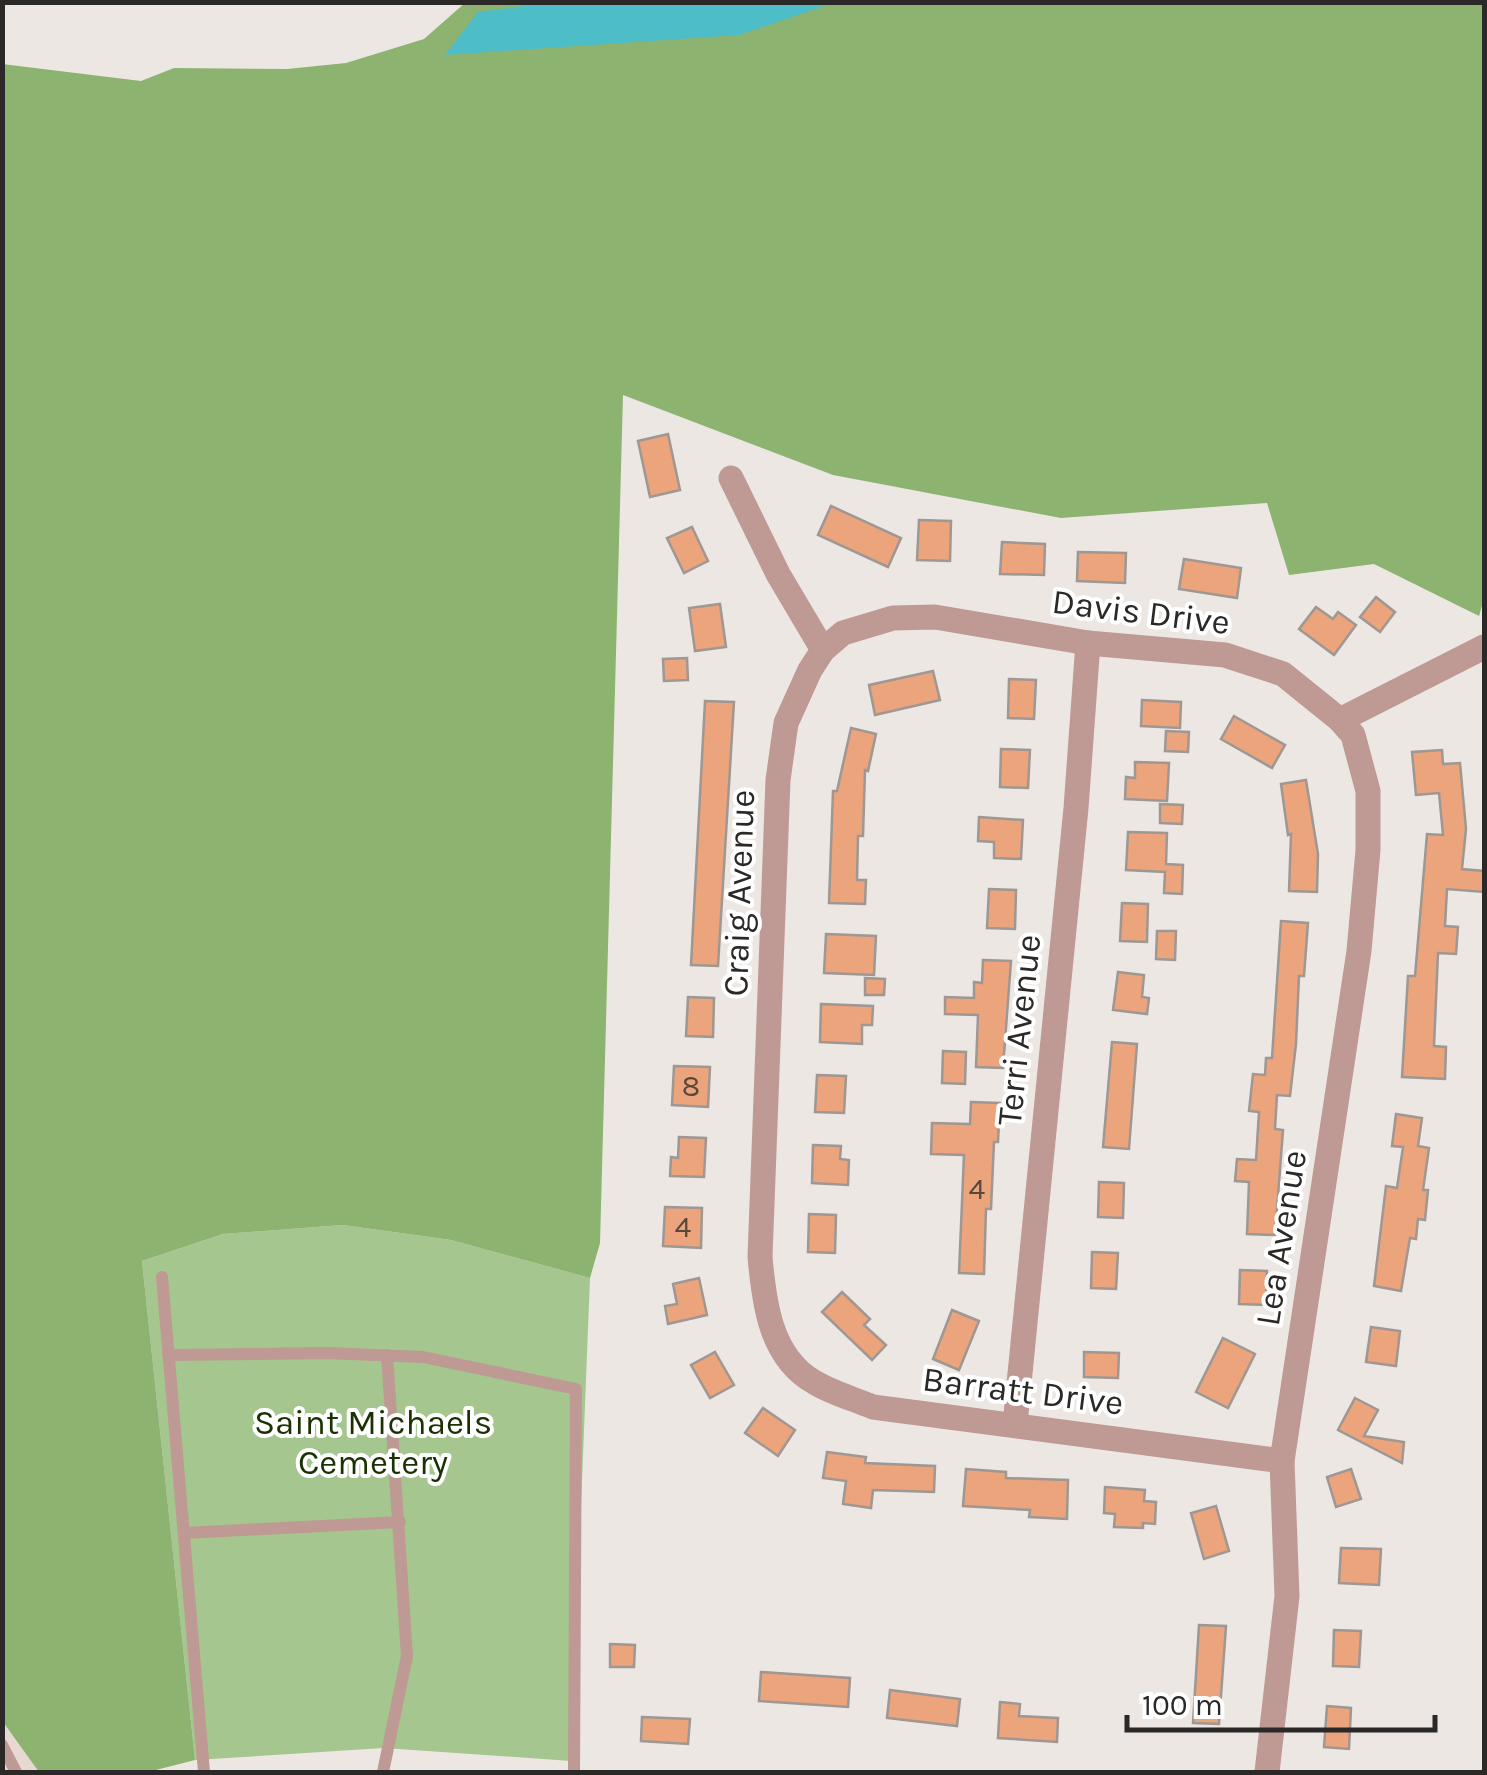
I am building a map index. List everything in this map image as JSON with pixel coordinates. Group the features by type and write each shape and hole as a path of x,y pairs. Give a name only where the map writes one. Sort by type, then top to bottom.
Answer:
{"street":[{"path":"730,478 778,574 823,650"},
{"name":"Davis Drive","path":"823,650 843,634 893,618 935,617 1088,643 1225,655 1283,674 1340,720"},
{"name":"Terri Avenue","path":"1015,1424 1076,808 1088,643"},
{"path":"1340,720 1484,648"},
{"name":"Craig Avenue","path":"776,1342 763,1292 760,1257 778,780 786,723 823,650"},
{"name":"Lea Avenue","path":"1267,1772 1286,1596 1282,1461 1356,971 1368,850 1368,791 1361,758 1352,735 1340,720"},
{"name":"Barratt Drive","path":"776,1342 797,1370 814,1382 872,1406 1282,1461"}],"lane":[{"path":"162,1277 204,1772"},
{"path":"168,1355 424,1356 576,1389 574,1772"},
{"path":"383,1772 407,1656 387,1355"},
{"path":"184,1532 400,1522"},
{"path":"2,1745 16,1772"}],"shaded area":[{"path":"3,1722 39,1772 3,1772"}],"green space":[{"path":"466,2 1484,3 1484,599 1479,616 1374,564 1289,575 1267,503 1061,518 833,475 623,395 600,1243 590,1278 451,1240 343,1225 223,1234 142,1261 195,1760 148,1772 39,1772 3,1722 2,64 141,81 174,68 287,69 346,63 424,39"},
{"name":"Saint Michaels Cemetery","path":"343,1225 451,1240 590,1278 571,1761 384,1748 195,1760 142,1261 223,1234"}],"water":[{"path":"552,2 833,3 739,35 445,55 478,12"}],"building":[{"path":"668,434 680,490 650,497 638,441"},
{"path":"831,506 901,538 888,567 818,535"},
{"path":"919,520 951,521 950,561 917,560"},
{"path":"692,527 708,561 684,573 667,538"},
{"path":"1002,542 1045,544 1044,575 1000,574"},
{"path":"1078,552 1126,553 1125,583 1077,581"},
{"path":"1184,559 1241,568 1237,598 1179,589"},
{"path":"1376,597 1395,612 1380,632 1360,617"},
{"path":"720,604 726,647 695,651 689,608"},
{"path":"1316,607 1333,619 1338,612 1356,625 1334,655 1299,629"},
{"path":"687,658 688,680 664,681 663,659"},
{"path":"933,671 940,700 875,715 869,685"},
{"path":"1009,679 1036,680 1034,719 1008,718"},
{"path":"1142,700 1181,702 1180,728 1141,726"},
{"path":"705,701 734,702 718,966 691,965"},
{"path":"1234,716 1285,745 1272,768 1221,739"},
{"path":"851,728 876,734 868,771 865,770 863,836 858,836 857,880 866,880 865,904 829,903 833,791 837,791"},
{"path":"1166,731 1189,732 1188,752 1165,751"},
{"path":"1001,749 1030,750 1028,788 1000,787"},
{"path":"1442,750 1443,764 1460,763 1466,829 1462,869 1484,871 1484,892 1447,889 1445,926 1458,927 1456,954 1438,953 1434,1046 1446,1047 1445,1079 1402,1077 1408,976 1415,976 1427,834 1443,835 1439,793 1416,795 1412,752"},
{"path":"1135,762 1169,763 1167,801 1125,799 1126,777 1135,778"},
{"path":"1306,780 1318,854 1317,892 1289,891 1291,834 1288,835 1281,784"},
{"path":"1160,804 1183,805 1182,824 1160,823"},
{"path":"979,817 1023,820 1021,859 994,858 994,842 978,841"},
{"path":"1128,832 1167,833 1166,864 1183,865 1182,894 1164,893 1165,872 1126,870"},
{"path":"989,889 1016,890 1015,929 987,928"},
{"path":"1122,903 1148,904 1147,942 1120,941"},
{"path":"1281,921 1308,923 1304,976 1299,976 1290,1096 1277,1095 1275,1129 1283,1130 1275,1235 1247,1234 1249,1182 1235,1181 1237,1159 1256,1160 1259,1112 1249,1111 1253,1074 1265,1075 1266,1058 1272,1058"},
{"path":"1157,931 1176,931 1175,960 1156,959"},
{"path":"826,934 876,936 874,975 824,973"},
{"path":"983,960 1011,961 1003,1068 976,1067 978,1015 945,1014 945,997 974,998 974,982 982,983"},
{"path":"1118,972 1144,975 1142,997 1149,998 1147,1014 1113,1010"},
{"path":"865,978 885,979 884,995 865,995"},
{"path":"688,997 714,998 713,1037 686,1036"},
{"path":"821,1004 873,1006 872,1025 862,1025 862,1044 820,1042"},
{"path":"1112,1042 1137,1044 1129,1149 1103,1147"},
{"path":"943,1051 966,1052 965,1084 942,1083"},
{"path":"674,1066 710,1067 708,1107 672,1105"},
{"path":"817,1075 846,1076 844,1113 815,1112"},
{"path":"971,1102 1000,1103 991,1209 986,1209 984,1274 959,1273 964,1155 931,1154 932,1123 970,1124"},
{"path":"1396,1114 1422,1118 1418,1146 1429,1148 1423,1190 1428,1190 1425,1220 1418,1219 1416,1239 1410,1238 1401,1291 1374,1286 1386,1186 1397,1188 1403,1147 1392,1146"},
{"path":"679,1137 706,1138 704,1177 670,1176 671,1157 678,1158"},
{"path":"813,1145 841,1146 840,1159 849,1160 848,1185 812,1183"},
{"path":"1099,1182 1124,1183 1123,1218 1098,1217"},
{"path":"665,1207 702,1208 701,1248 663,1246"},
{"path":"809,1214 836,1215 835,1253 808,1252"},
{"path":"1092,1252 1118,1253 1116,1289 1091,1288"},
{"path":"1240,1270 1267,1271 1266,1305 1239,1304"},
{"path":"699,1278 707,1315 668,1324 665,1306 677,1304 673,1284"},
{"path":"842,1292 870,1319 864,1325 886,1345 872,1360 822,1312"},
{"path":"952,1310 979,1321 959,1370 933,1359"},
{"path":"1371,1327 1400,1331 1396,1366 1366,1362"},
{"path":"1223,1338 1255,1354 1228,1408 1196,1392"},
{"path":"715,1352 734,1385 710,1398 691,1365"},
{"path":"1084,1352 1119,1353 1118,1378 1084,1377"},
{"path":"1355,1398 1378,1410 1364,1436 1404,1442 1402,1463 1338,1430"},
{"path":"763,1408 795,1430 778,1456 745,1433"},
{"path":"827,1452 866,1457 865,1463 935,1466 934,1492 873,1490 871,1508 843,1504 846,1481 823,1478"},
{"path":"966,1469 1006,1472 1006,1478 1068,1480 1067,1519 1029,1517 1030,1510 963,1506"},
{"path":"1351,1469 1361,1499 1336,1507 1327,1477"},
{"path":"1105,1487 1145,1490 1144,1501 1156,1502 1155,1524 1143,1523 1143,1528 1114,1527 1115,1514 1104,1513"},
{"path":"1216,1506 1229,1551 1204,1559 1191,1513"},
{"path":"1341,1548 1381,1549 1379,1585 1339,1583"},
{"path":"1199,1625 1226,1626 1219,1724 1193,1723"},
{"path":"1334,1630 1361,1631 1359,1667 1333,1666"},
{"path":"610,1644 635,1645 634,1667 610,1667"},
{"path":"761,1672 850,1678 848,1707 759,1701"},
{"path":"890,1690 960,1699 957,1726 887,1718"},
{"path":"1000,1702 1020,1704 1019,1716 1058,1718 1057,1742 998,1738"},
{"path":"1327,1706 1351,1708 1349,1749 1324,1747"},
{"path":"642,1717 690,1719 688,1744 641,1741"}]}
